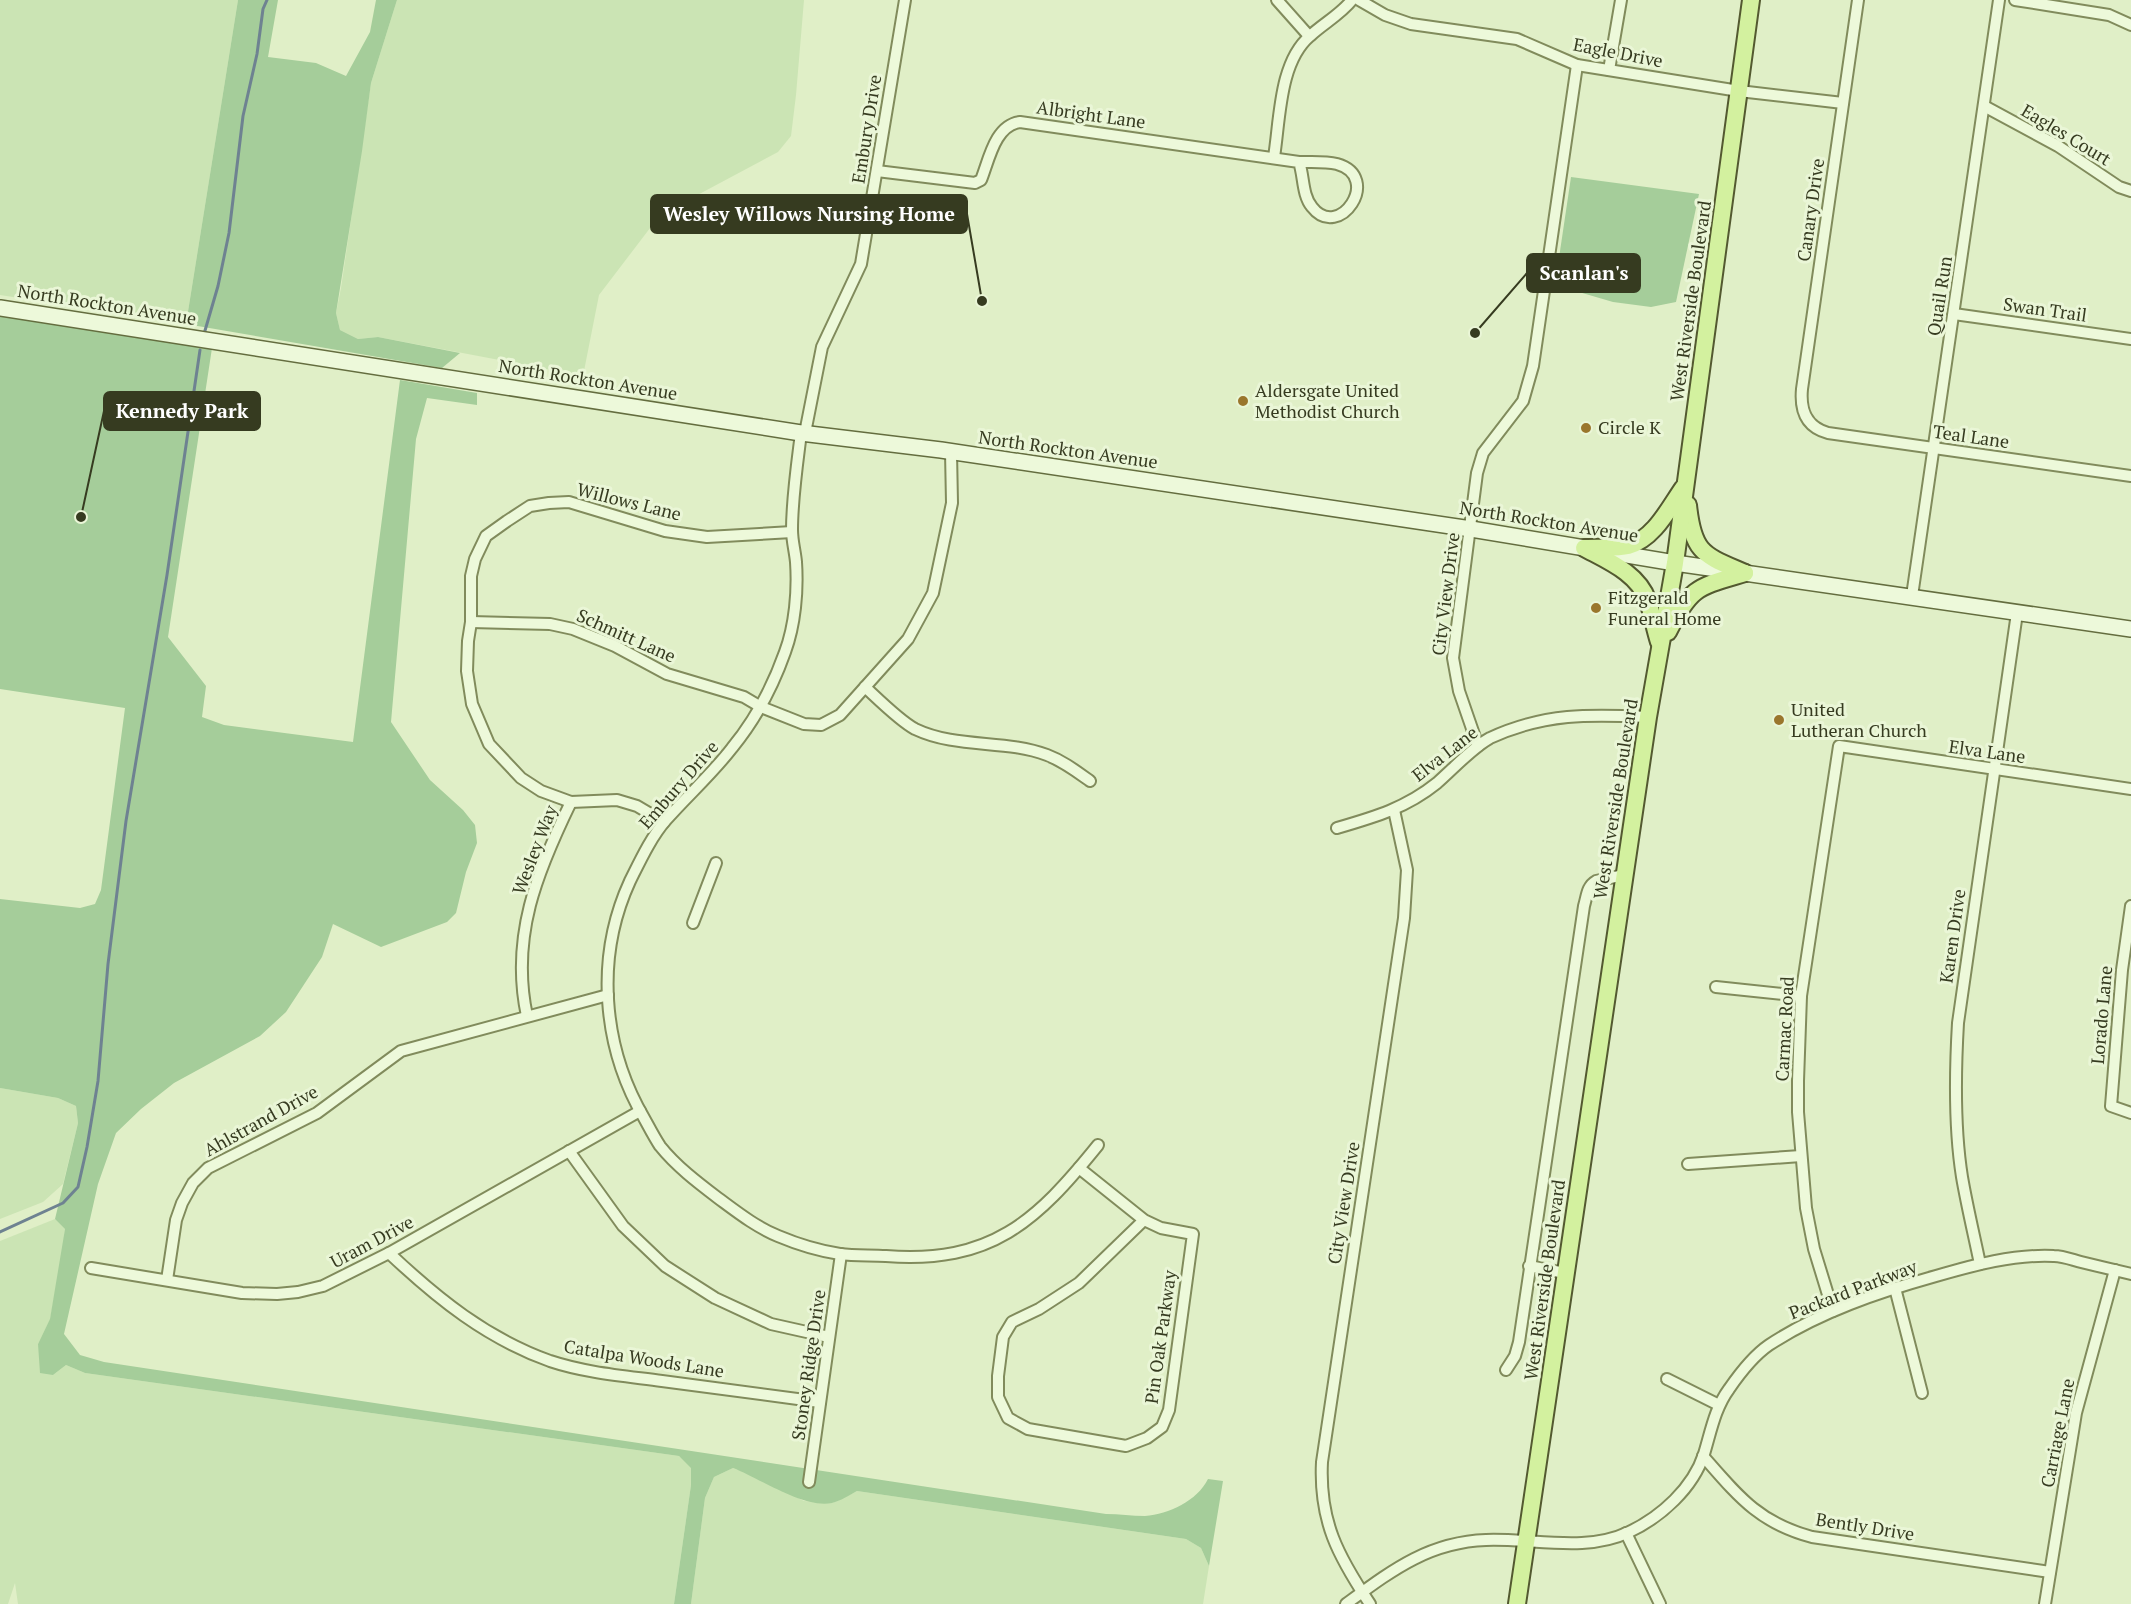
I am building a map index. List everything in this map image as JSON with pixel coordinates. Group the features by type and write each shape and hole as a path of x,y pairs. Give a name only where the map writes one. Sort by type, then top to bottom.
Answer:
{"main road":[{"name":"West Riverside Boulevard","path":"1517,1604 1624,875 1648,717 1675,563 1751,0"},
{"path":"1584,548 1622,547 1644,538 1655,528 1685,485"},
{"path":"1685,485 1689,519 1693,537 1699,549 1709,558 1746,573"},
{"path":"1584,548 1625,571 1635,580 1648,602 1660,646"},
{"path":"1660,646 1680,608 1690,595 1704,585 1746,573"}],"street":[{"name":"Embury Drive","path":"905,0 861,264 822,347 803,433 794,492 792,532 796,565 795,605 786,650 761,707 732,748 664,822 634,874 618,913 608,967 608,1011 615,1053 628,1090 659,1144 679,1166 733,1210 757,1225 805,1245 841,1254 929,1257 969,1250 1009,1232 1034,1216 1098,1145"},
{"path":"1277,0 1310,36"},
{"path":"1274,157 1286,76 1291,61 1310,36 1331,21 1352,0"},
{"name":"Eagle Drive","path":"1359,0 1395,19 1411,24 1517,39 1577,65 1739,91 1843,103"},
{"path":"1609,70 1621,0"},
{"name":"Canary Drive","path":"1809,422 1803,412 1801,397 1858,0"},
{"name":"Quail Run","path":"1912,596 1999,0"},
{"path":"2015,0 2109,15 2131,25"},
{"name":"City View Drive","path":"1478,746 1459,691 1453,658 1477,473 1483,453 1523,401 1533,366 1577,65"},
{"name":"Eagles Court","path":"1984,106 2058,146 2119,187 2131,191"},
{"name":"Albright Lane","path":"877,171 975,183 981,180 1000,133 1007,126 1020,122 1299,162 1340,165 1354,177 1357,188 1351,208 1325,217 1316,212 1309,204 1299,162"},
{"name":"North Rockton Avenue","path":"0,308 803,433 951,452 1471,529 1675,563 2131,629"},
{"name":"Swan Trail","path":"1954,314 2131,339"},
{"name":"Teal Lane","path":"1809,422 1820,431 1828,433 2131,476"},
{"name":"Schmitt Lane","path":"471,621 550,624 573,629 615,646 667,674 744,697 761,707 804,724 820,725 840,715 909,639 933,593 952,503 951,452"},
{"name":"Willows Lane","path":"664,822 638,806 617,800 571,802 541,791 521,778 489,744 472,704 467,671 471,621 471,576 475,560 486,536 530,506 549,503 569,502 665,531 707,537 792,532"},
{"name":"Karen Drive","path":"1980,1264 1961,1165 1956,1058 1962,991 2017,613"},
{"path":"865,687 913,728 945,740 1045,754 1066,764 1090,782"},
{"name":"Elva Lane","path":"1337,828 1394,810 1435,784 1478,746 1526,724 1555,717 1614,715 1648,717"},
{"name":"Elva Lane","path":"1839,746 2131,789"},
{"name":"Carmac Road","path":"1833,1311 1814,1249 1806,1208 1798,1081 1801,996 1839,746"},
{"name":"Wesley Way","path":"527,1016 522,991 524,933 534,886 571,802"},
{"name":"City View Drive","path":"1370,1604 1341,1558 1329,1528 1321,1481 1404,918 1407,870 1394,810"},
{"path":"693,922 716,863"},
{"path":"1506,1370 1515,1356 1519,1342 1586,897 1589,888 1596,881 1624,875"},
{"name":"Lorado Lane","path":"2131,906 2122,970 2112,1106 2131,1113"},
{"path":"1716,987 1801,996"},
{"name":"Ahlstrand Drive","path":"167,1280 176,1221 182,1203 193,1182 208,1168 318,1113 401,1051 608,995"},
{"name":"Uram Drive","path":"91,1268 242,1293 277,1294 323,1286 389,1253 640,1111"},
{"path":"569,1151 623,1226 665,1266 715,1298 771,1324 829,1337"},
{"path":"1688,1164 1801,1156"},
{"path":"1079,1168 1144,1220"},
{"name":"Pin Oak Parkway","path":"1144,1220 1161,1228 1193,1234 1169,1410 1162,1427 1147,1438 1126,1446 1028,1429 1008,1418 998,1397 998,1376 1003,1337 1012,1322 1039,1309 1079,1282 1144,1220"},
{"name":"Catalpa Woods Lane","path":"389,1253 412,1275 469,1321 509,1343 551,1361 633,1377 820,1402"},
{"name":"Stoney Ridge Drive","path":"809,1482 841,1254"},
{"name":"Packard Parkway","path":"1346,1604 1420,1555 1442,1546 1488,1539 1586,1542 1626,1533 1642,1525 1660,1512 1694,1477 1719,1404 1745,1367 1767,1346 1793,1330 1833,1311 1894,1288 2004,1259 2056,1255 2131,1274"},
{"path":"1529,1266 1565,1273"},
{"name":"Carriage Lane","path":"2045,1604 2076,1413 2115,1270"},
{"path":"1894,1288 1922,1393"},
{"path":"1667,1379 1719,1404"},
{"name":"Bently Drive","path":"1703,1456 1753,1509 1775,1524 1794,1532 1812,1537 2050,1572"},
{"path":"1626,1533 1660,1604"}],"green space":[{"path":"0,0 238,0 186,324 0,295"},
{"path":"238,0 278,0 268,57 316,63 346,76 370,32 376,0 397,0 371,83 336,313 340,330 358,339 378,337 460,353 442,368 186,324"},
{"path":"397,0 804,0 791,136 778,152 660,215 599,295 583,376 378,337 358,339 340,330 336,313 371,83"},
{"path":"1571,177 1699,194 1676,302 1651,307 1613,302 1555,285"},
{"path":"0,314 212,348 168,637 206,686 202,717 224,725 353,742 400,380 477,393 477,405 427,398 416,439 391,722 430,780 463,810 475,825 477,843 466,872 456,913 447,922 381,947 333,924 322,957 286,1012 260,1036 174,1083 141,1109 116,1133 98,1184 64,1334 80,1355 104,1362 1106,1514 1154,1515 1190,1500 1208,1479 1223,1481 1209,1566 1201,1548 1186,1539 857,1491 835,1502 821,1504 782,1492 733,1468 714,1477 705,1498 691,1604 674,1604 691,1485 691,1468 679,1456 85,1373 66,1365 53,1375 40,1373 38,1344 50,1319 65,1229 55,1219 78,1123 76,1106 58,1098 0,1088 0,899 80,908 95,904 101,890 125,708 0,689"},
{"path":"0,1088 58,1098 76,1106 78,1123 63,1184 43,1202 0,1219"},
{"path":"55,1219 65,1229 63,1249 50,1320 38,1344 53,1375 66,1365 85,1373 679,1456 692,1468 674,1604 18,1604 15,1583 8,1604 0,1604 0,1241"},
{"path":"733,1468 755,1476 804,1501 832,1503 857,1491 1186,1539 1201,1548 1209,1566 1203,1604 691,1604 705,1498 714,1477"}],"waterway":[{"path":"204,334 218,286 229,233 243,116 257,54 263,9 267,0"},
{"path":"0,1232 63,1203 78,1187 98,1081 108,964 126,821 167,575 200,350"}],"place":[{"name":"Wesley Willows Nursing Home","path":"982,301"},
{"name":"Scanlan's","path":"1475,333"},
{"name":"Aldersgate United Methodist Church","path":"1243,401"},
{"name":"Circle K","path":"1586,428"},
{"name":"Kennedy Park","path":"81,517"},
{"name":"Fitzgerald Funeral Home","path":"1596,608"},
{"name":"United Lutheran Church","path":"1779,720"}]}
